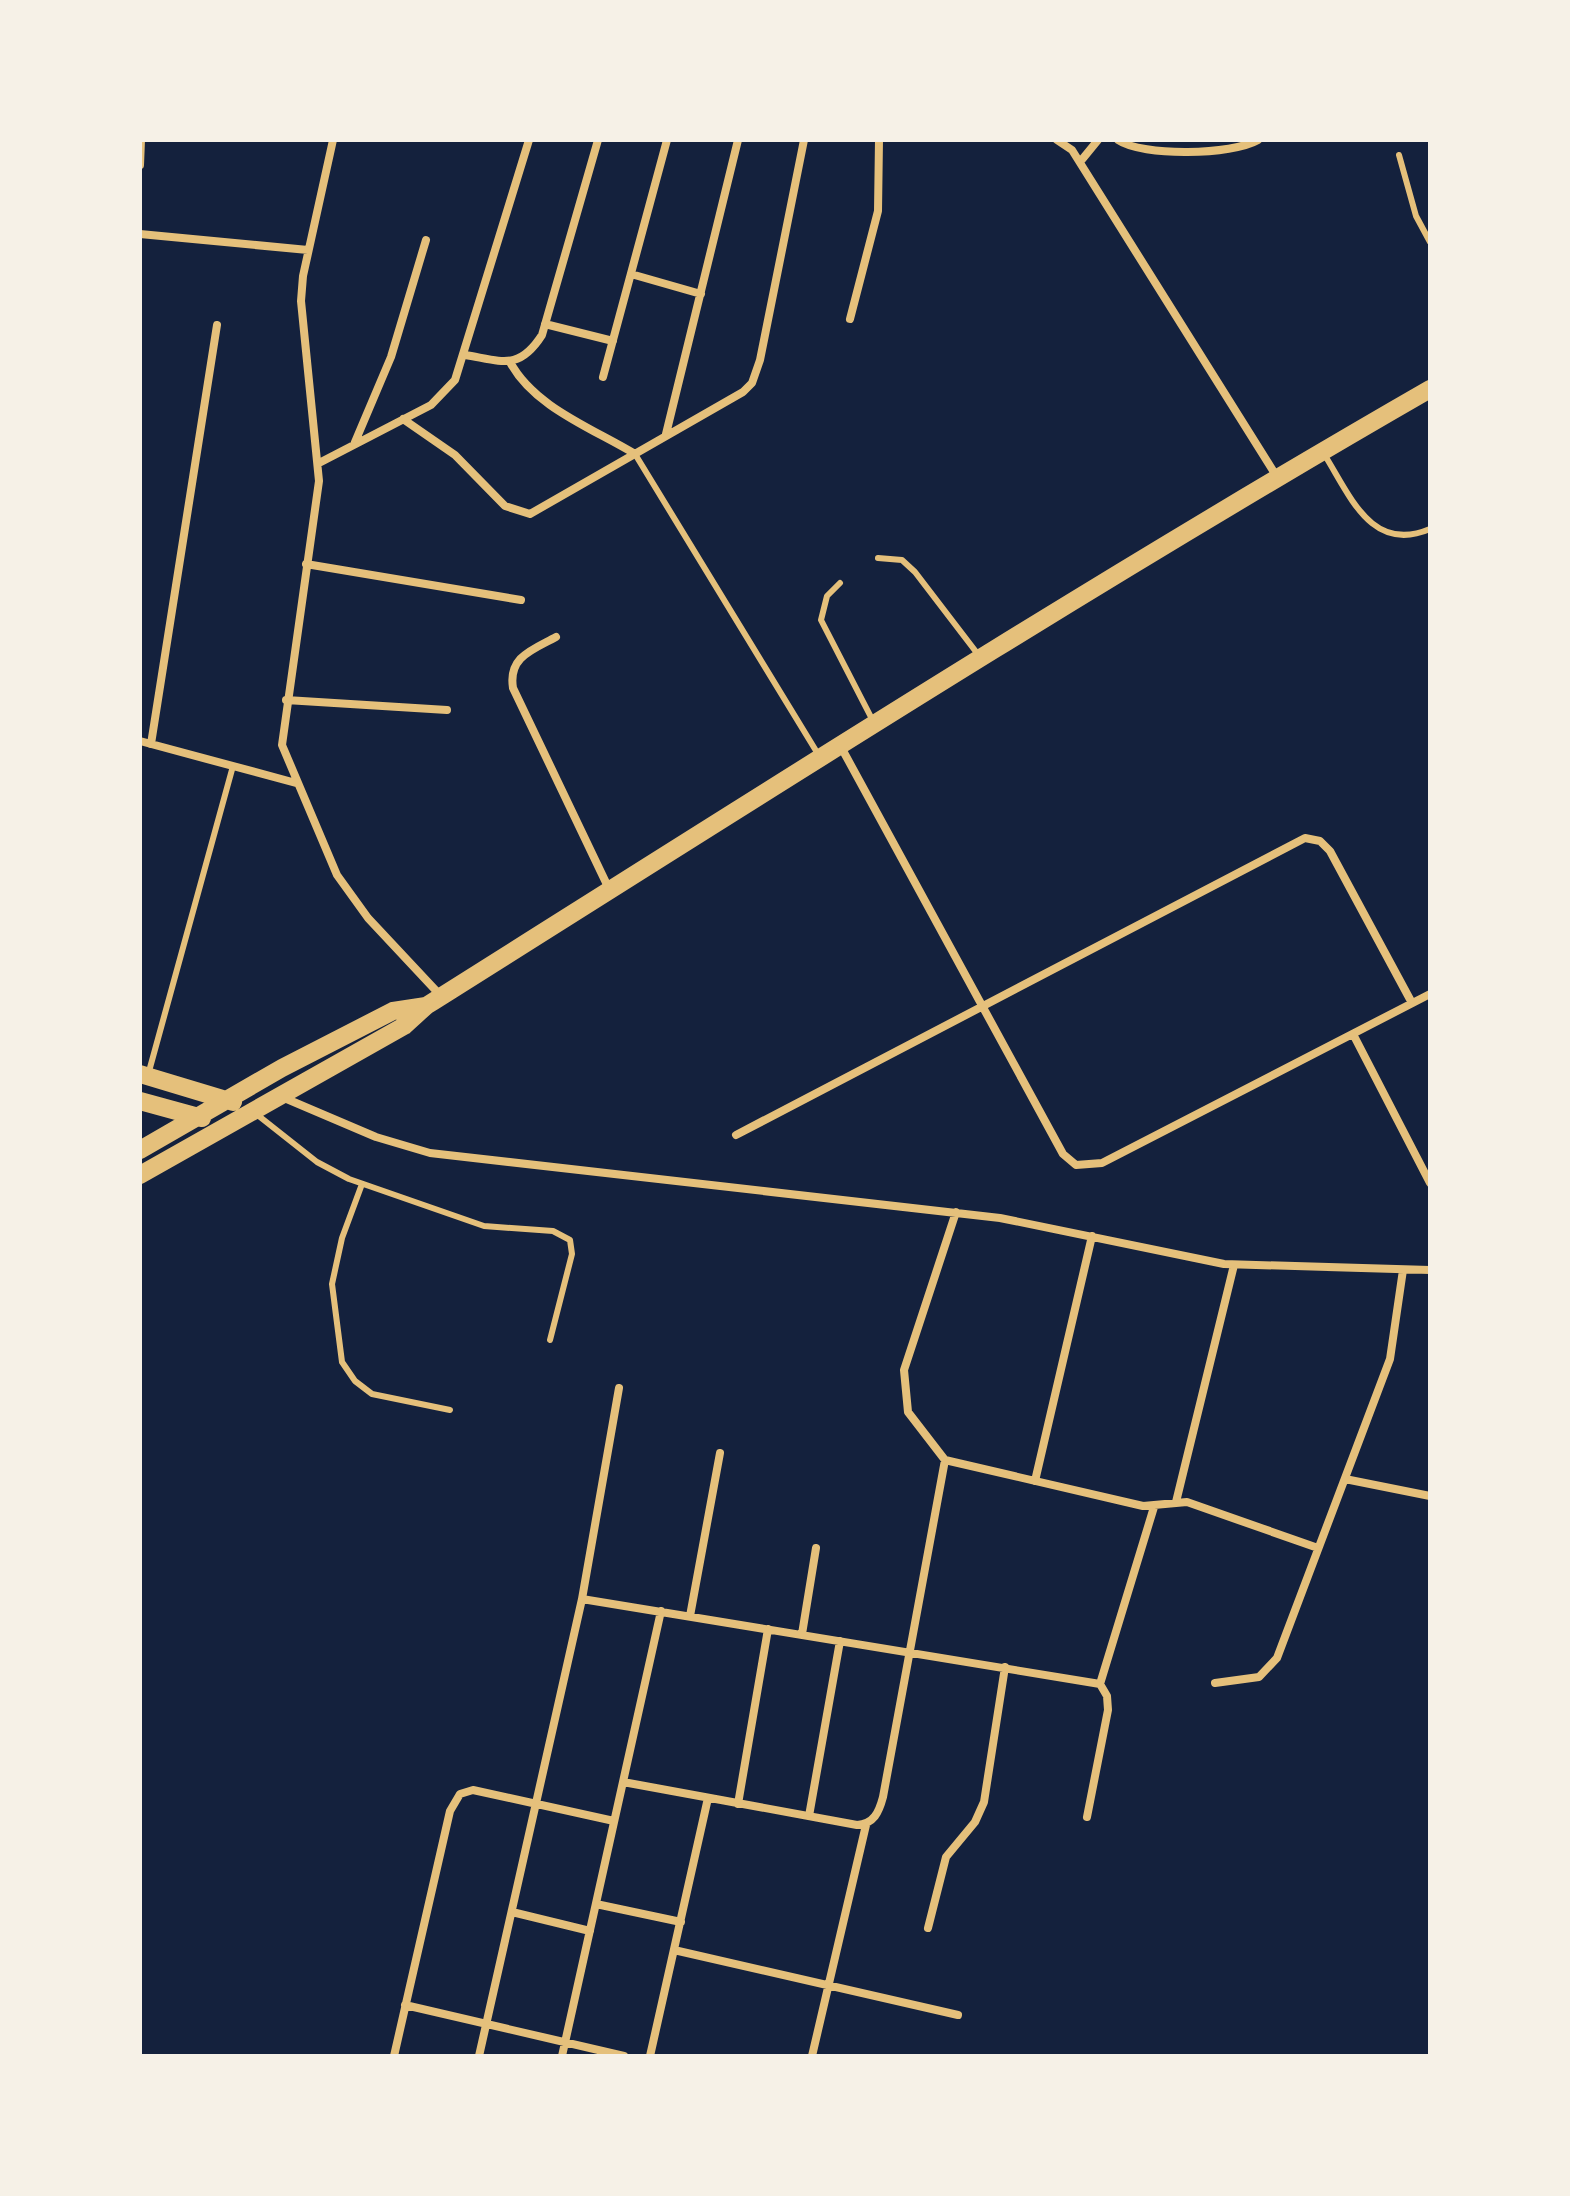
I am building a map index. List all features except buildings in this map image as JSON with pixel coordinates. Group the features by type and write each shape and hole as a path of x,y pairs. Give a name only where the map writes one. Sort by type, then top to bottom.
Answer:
{"main road":[{"path":"140,1175 404,1026 434,1002 875,724 1277,477 1430,389"},
{"path":"140,1150 226,1100 393,1011 434,1002"},
{"path":"144,1074 252,1110"},
{"path":"140,1101 228,1126"}],"street":[{"path":"140,165 141,140"},
{"path":"333,140 308,250 301,301 319,463 282,745 337,875 351,898 434,1002"},
{"path":"319,463 444,395 455,380 529,140"},
{"path":"465,355 510,362 525,357 542,335 598,140"},
{"path":"603,377 667,140"},
{"path":"666,435 738,140"},
{"path":"403,419 455,455 505,506 522,514 530,514 743,392 752,383 804,140"},
{"path":"850,319 876,219 879,140"},
{"path":"1057,140 1072,150 1080,162 1277,477"},
{"path":"1080,162 1098,140"},
{"path":"1118,140 1135,149 1150,150 1232,149 1258,140"},
{"path":"140,234 308,250"},
{"path":"354,443 391,357 426,240"},
{"path":"631,274 701,294"},
{"path":"545,324 613,341"},
{"path":"151,744 217,325"},
{"path":"510,362 521,382 539,397 635,454"},
{"path":"306,564 521,600"},
{"path":"556,637 520,657 511,675 513,688 610,891"},
{"path":"286,700 447,710"},
{"path":"140,741 296,783"},
{"path":"840,746 1063,1154 1076,1165 1102,1163 1430,994"},
{"path":"736,1135 1305,838 1320,841 1330,851 1412,1003"},
{"path":"1353,1034 1430,1183"},
{"path":"277,1095 376,1137 430,1153 956,1212 1234,1265 1430,1270"},
{"path":"956,1212 904,1370 908,1412 945,1460 1154,1507 1176,1502 1199,1505 1318,1548"},
{"path":"1035,1481 1092,1236"},
{"path":"1176,1502 1234,1265"},
{"path":"1215,1683 1245,1681 1268,1670 1277,1658 1390,1359 1403,1270"},
{"path":"479,2056 582,1599 619,1388"},
{"path":"690,1616 720,1453"},
{"path":"812,2056 866,1825 879,1810 883,1797 907,1651 945,1460"},
{"path":"1345,1479 1430,1496"},
{"path":"1087,1817 1108,1710 1107,1696 1100,1684 1154,1507"},
{"path":"802,1634 816,1548"},
{"path":"582,1599 1100,1684"},
{"path":"562,2056 661,1611"},
{"path":"738,1804 768,1629"},
{"path":"809,1816 840,1641"},
{"path":"928,1928 946,1857 975,1822 984,1802 1005,1667"},
{"path":"623,1782 866,1825"},
{"path":"394,2056 454,1801 460,1794 473,1790 614,1821"},
{"path":"650,2056 708,1798"},
{"path":"596,1904 681,1922"},
{"path":"512,1912 590,1931"},
{"path":"674,1950 958,2015"},
{"path":"405,2005 624,2056"}],"lane":[{"path":"1399,155 1416,216 1430,242"},
{"path":"1322,451 1369,523 1397,536 1415,535 1430,529"},
{"path":"635,454 821,758"},
{"path":"878,558 902,560 915,572 981,659"},
{"path":"840,583 827,596 821,620 875,724"},
{"path":"144,1074 233,766"},
{"path":"252,1110 317,1162 362,1184 484,1226 553,1231 570,1240 572,1254 550,1340"},
{"path":"362,1184 342,1238 332,1284 342,1362 355,1381 372,1394 450,1410"}]}
